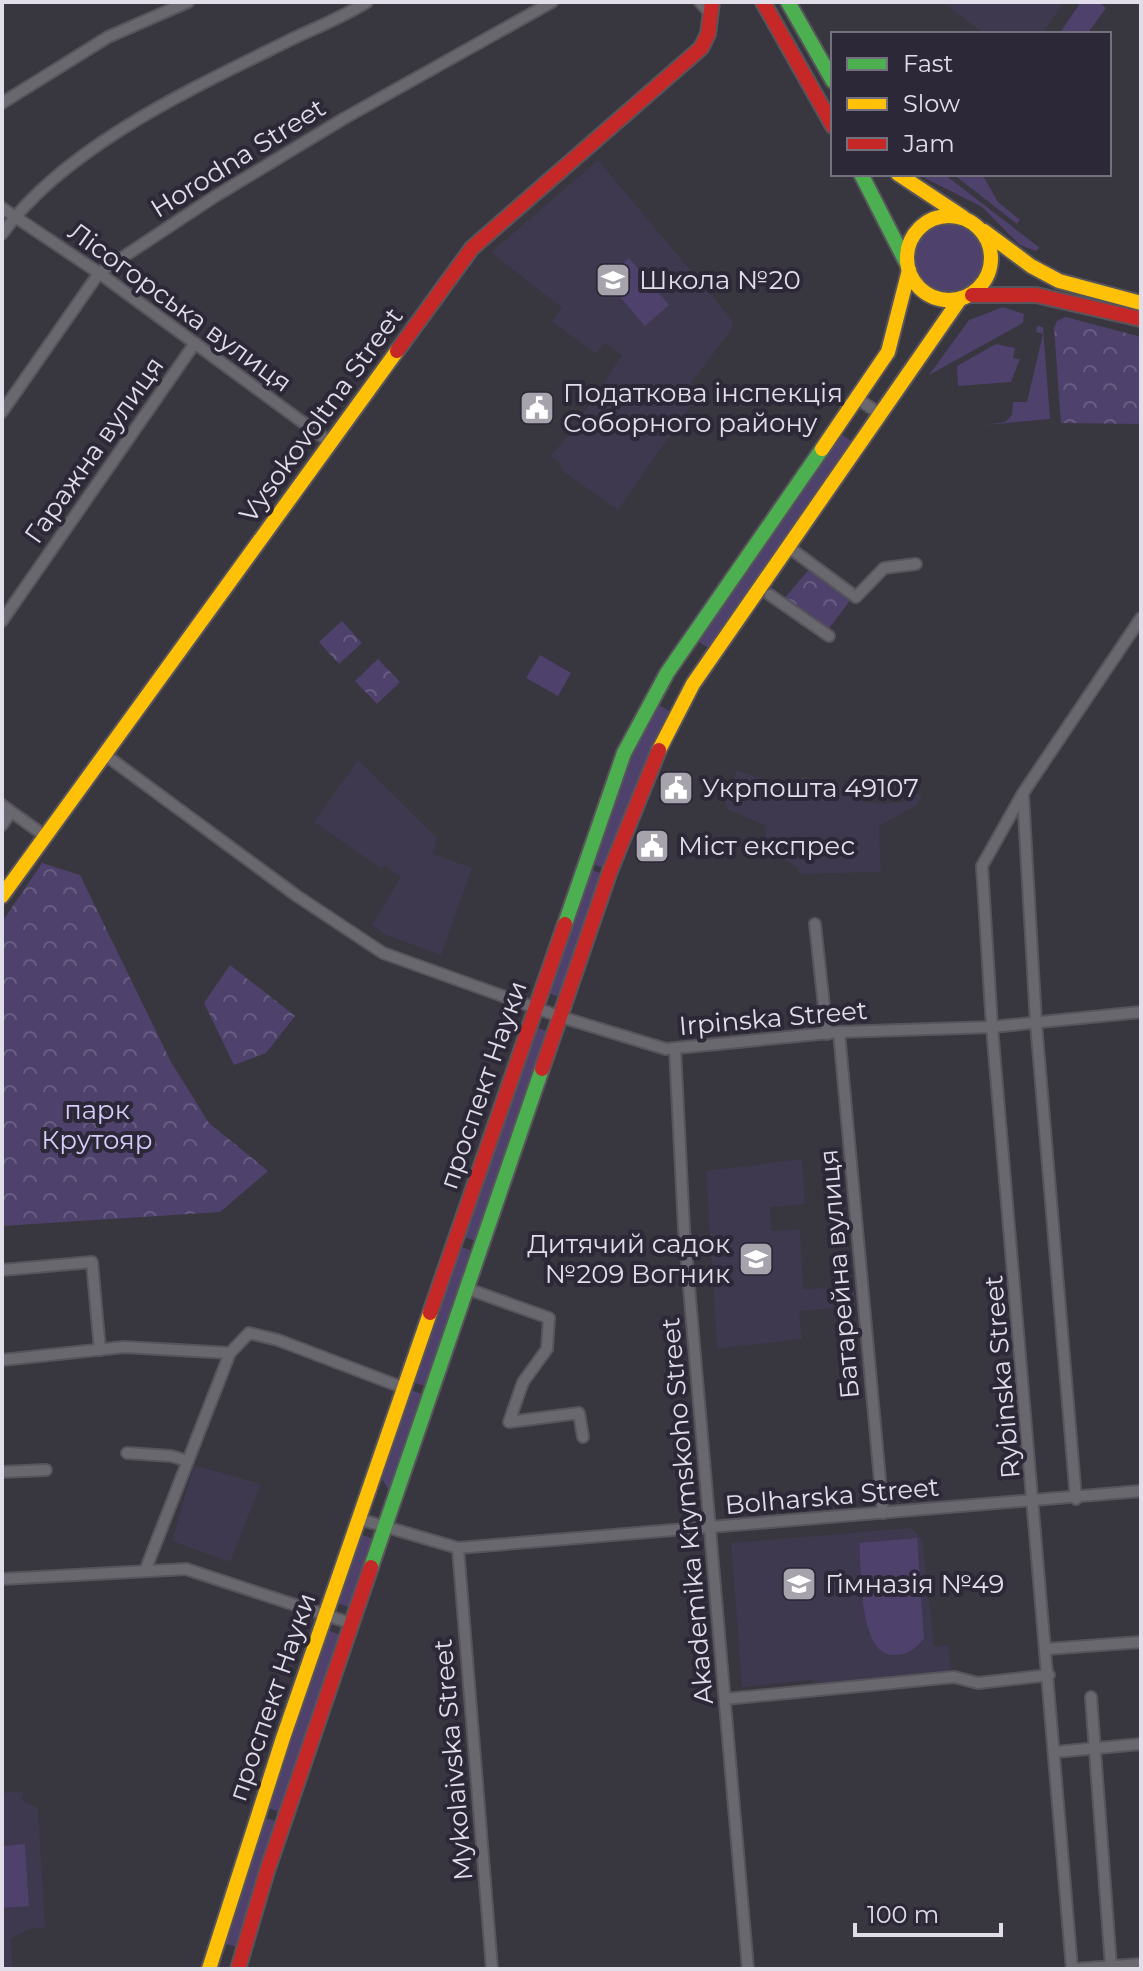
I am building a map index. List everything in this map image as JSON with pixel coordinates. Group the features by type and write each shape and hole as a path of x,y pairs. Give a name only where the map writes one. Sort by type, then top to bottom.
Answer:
{"main road":[{"path":"763,2 831,122"},
{"path":"788,2 831,77"},
{"name":"Vysokovoltna Street","path":"2,896 472,248 701,48 712,8"},
{"path":"862,176 908,267 928,295 966,297 1002,291 1042,294 1141,319"},
{"path":"901,176 1045,274 1074,286 1141,303"},
{"path":"908,267 912,237 920,227 944,216 972,223 989,244 992,256 985,280 966,297"},
{"name":"проспект Науки","path":"209,1969 258,1810 624,753 649,703 890,348 899,293 908,267"},
{"name":"проспект Науки","path":"238,1969 262,1886 610,871 662,740 693,684 787,546 966,297"}],"street":[{"path":"2,103 108,37 188,2"},
{"path":"2,234 14,217 79,159 110,137 183,94 367,2"},
{"name":"Horodna Street","path":"2,412 99,273 214,197 343,119 552,2"},
{"path":"700,2 712,8"},
{"name":"Лісогорська вулиця","path":"2,208 99,273 331,443"},
{"name":"Гаражна вулиця","path":"2,621 195,343"},
{"path":"858,399 880,414"},
{"path":"787,546 856,597 884,568 916,564"},
{"path":"770,595 829,636"},
{"name":"Rybinska Street","path":"1073,1969 992,1027 982,866 1023,793 1141,618"},
{"name":"Irpinska Street","path":"104,754 297,896 383,953 561,1017 675,1049 839,1032 992,1027 1141,1012"},
{"path":"1023,793 1036,1023 1076,1499"},
{"path":"2,825 7,808 45,836"},
{"path":"815,924 827,1034"},
{"name":"Батарейна вулиця","path":"839,1032 883,1513"},
{"name":"Akademika Krymskoho Street","path":"675,1049 684,1229 748,1969"},
{"path":"2,1270 92,1262 100,1350"},
{"path":"468,1289 549,1318 547,1349 523,1382 509,1422 579,1413 583,1437"},
{"path":"145,1571 230,1353 249,1333 278,1340 404,1388"},
{"path":"2,1360 147,1347 230,1353"},
{"path":"127,1453 171,1456 188,1461"},
{"path":"2,1472 46,1470"},
{"name":"Bolharska Street","path":"359,1519 458,1548 1076,1499 1141,1491"},
{"name":"Mykolaivska Street","path":"458,1548 492,1969"},
{"path":"2,1579 186,1569 353,1624"},
{"path":"1046,1649 1141,1642"},
{"path":"725,1699 954,1677 978,1683 1049,1675"},
{"path":"1091,1697 1111,1966"},
{"path":"1055,1752 1141,1744"},
{"path":"1073,1969 1141,1964"}],"shaded area":[{"path":"942,2 1064,2 1043,32 982,32"},
{"name":"Школа №20","path":"598,160 733,321 732,329 681,396 692,404 618,510 564,472 559,462 550,456 571,433 622,355 605,343 596,354 552,322 562,308 491,252"},
{"path":"358,760 437,838 433,854 472,868 441,955 386,935 372,925 401,877 385,865 382,869 314,822"},
{"path":"737,770 762,779 769,786 786,787 804,777 835,783 864,802 902,802 915,792 922,796 917,805 879,826 881,870 878,872 799,874 799,868 765,850 766,826 727,809 725,801"},
{"name":"Дитячий садок №209 Вогник","path":"802,1159 805,1204 770,1207 771,1231 800,1229 803,1289 854,1287 855,1306 799,1311 802,1339 717,1349 706,1171"},
{"path":"194,1465 261,1484 230,1562 172,1541"},
{"name":"Гімназія №49","path":"911,1528 922,1539 934,1646 949,1646 951,1673 819,1686 811,1680 742,1687 731,1543","holes":["917,1538 868,1635 859,1544"]},
{"path":"24,1791 22,1800 38,1808 45,1928 29,1929 11,1939 12,1968 2,1968 2,1908 29,1905 25,1845 2,1846 2,1793"}],"green space":[{"path":"1081,2 1098,2 1106,8 1088,32 1060,32"},
{"path":"921,176 947,176 1040,248 1035,251 1020,245 982,207"},
{"path":"956,176 983,176 998,202 1020,220 1017,224"},
{"path":"957,222 976,232 984,244 984,272 976,284 964,292 943,294 924,284 916,272 914,251 924,232 936,224"},
{"path":"629,258 669,305 645,326 605,279"},
{"path":"1003,307 1024,314 1023,323 929,375 969,320"},
{"path":"1066,317 1141,337 1141,424 1061,423 1054,328 1057,321"},
{"path":"1037,326 1043,327 1050,419 984,425 1005,422 1012,415 1013,402 1027,402 1043,334 1036,332"},
{"path":"996,344 1015,348 1013,358 1020,359 1011,382 958,386 957,366"},
{"path":"841,434 853,442 710,649 696,640"},
{"path":"811,567 852,598 827,631 783,600"},
{"path":"342,621 362,643 339,664 319,642"},
{"path":"540,655 571,673 558,696 526,678"},
{"path":"378,659 400,682 377,704 355,681"},
{"path":"655,703 671,712 606,869 590,863 629,756"},
{"name":"парк Крутояр","path":"42,863 80,875 171,1062 209,1123 268,1171 220,1212 2,1226 2,922"},
{"path":"588,869 604,874 561,998 546,992"},
{"path":"230,965 295,1016 266,1053 234,1065 204,1003"},
{"path":"534,1027 550,1032 478,1242 462,1236"},
{"path":"459,1246 475,1252 428,1387 412,1382"},
{"path":"410,1390 425,1395 391,1495 380,1475"},
{"path":"360,1534 376,1540 352,1608 336,1603"},
{"path":"917,1538 924,1638 910,1651 892,1655 881,1650 867,1626 859,1543"},
{"path":"327,1630 343,1636 282,1813 266,1807"},
{"path":"263,1817 278,1822 237,1947 222,1943"},
{"path":"25,1844 29,1906 2,1908 2,1846"}],"traffic: fast":[{"path":"788,2 831,77"},
{"path":"862,176 906,262"},
{"path":"565,924 624,753 667,673 822,449"},
{"path":"371,1567 542,1069"}],"traffic: slow":[{"path":"901,176 963,217"},
{"path":"949,216 965,219 979,228 988,242 991,258 988,274 979,288 965,297 949,300 933,297 919,288 910,274 907,258 910,242 919,228 933,219 949,216"},
{"path":"984,231 1031,266 1059,281 1141,303"},
{"path":"822,449 888,352 909,270"},
{"path":"659,750 693,684 960,299"},
{"path":"2,896 397,351"},
{"path":"209,1969 283,1738 430,1313"}],"traffic: jam":[{"path":"397,351 472,248 701,48 708,34 712,2"},
{"path":"763,2 831,122"},
{"path":"972,295 1036,295 1141,319"},
{"path":"542,1069 610,871 659,750"},
{"path":"430,1313 565,924"},
{"path":"238,1969 267,1871 371,1567"}],"place":[{"name":"Школа №20","path":"613,280"},
{"name":"Податкова інспекція Соборного району","path":"537,408"},
{"name":"Укрпошта 49107","path":"676,788"},
{"name":"Міст експрес","path":"652,846"},
{"name":"Дитячий садок №209 Вогник","path":"756,1259"},
{"name":"Гімназія №49","path":"799,1584"}]}
